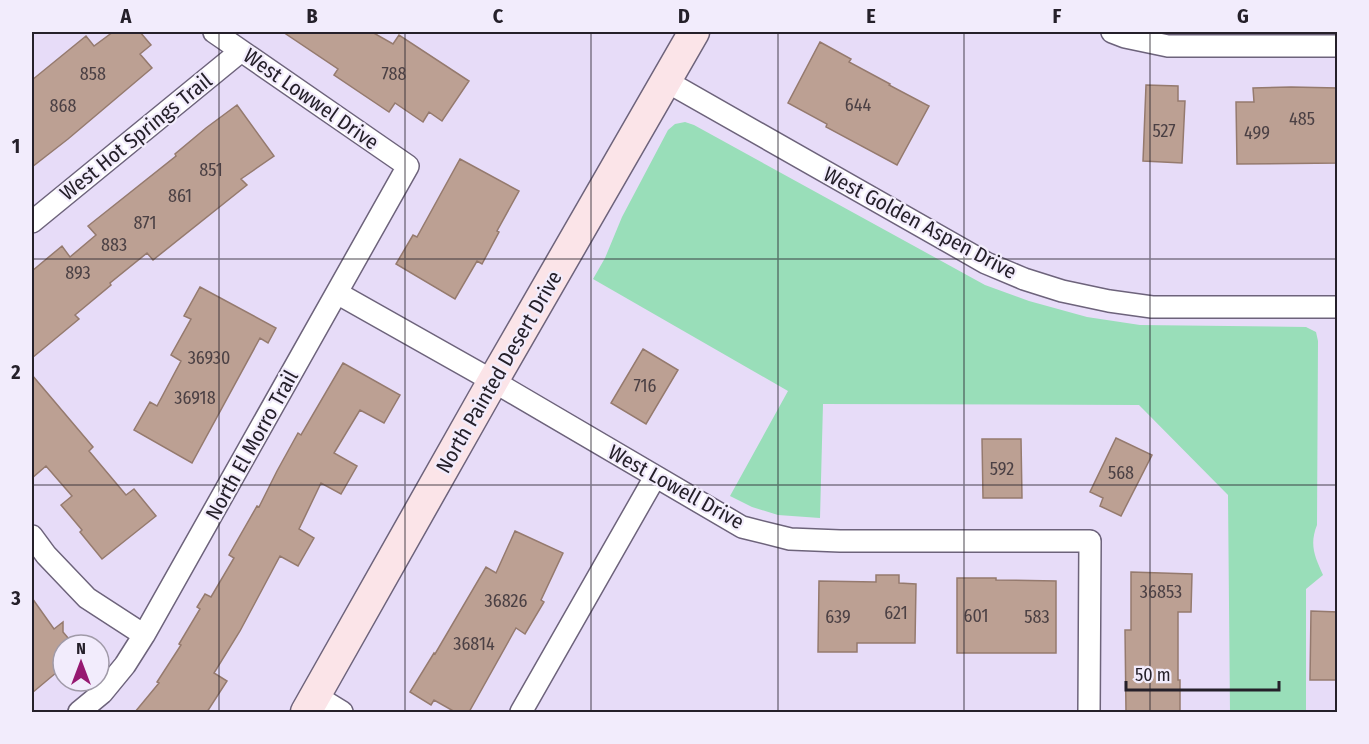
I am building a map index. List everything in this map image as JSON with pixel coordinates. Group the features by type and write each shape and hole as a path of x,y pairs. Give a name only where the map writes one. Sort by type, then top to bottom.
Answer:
{"street":[{"name":"West Lowwel Drive","path":"214,32 408,166"},
{"name":"North Painted Desert Drive","path":"311,704 493,381 694,32"},
{"path":"1112,32 1168,46 1338,46"},
{"name":"West Hot Springs Trail","path":"32,222 241,51"},
{"name":"West Golden Aspen Drive","path":"666,81 986,263 1024,279 1062,291 1152,307 1338,307"},
{"name":"North El Morro Trail","path":"79,712 102,693 144,635 408,166"},
{"name":"West Lowell Drive","path":"338,293 742,527 790,539 1090,541 1089,712"},
{"path":"521,712 655,477"},
{"path":"32,536 46,555 87,598 144,635"},
{"path":"311,704 342,712"}],"green space":[{"path":"685,122 985,285 1029,301 1087,317 1140,325 1306,327 1316,332 1318,341 1317,525 1313,545 1315,557 1323,575 1306,589 1306,712 1230,712 1228,495 1139,405 823,404 820,518 778,515 752,507 730,496 788,391 593,279 605,258 622,217 668,130 675,124"}],"building":[{"path":"113,32 140,32 151,45 140,54 152,68 32,167 32,80 86,36 94,46"},
{"path":"283,32 372,32 393,44 399,35 469,81 442,121 429,112 423,122 395,103 389,112 334,75 338,69"},
{"path":"820,42 851,59 849,62 929,106 897,165 826,127 827,124 788,103"},
{"path":"1146,85 1178,86 1178,101 1185,101 1182,163 1143,161"},
{"path":"1253,88 1338,88 1338,163 1237,164 1236,102 1254,102"},
{"path":"237,105 274,156 241,179 247,185 153,260 147,253 110,283 111,285 75,315 79,319 32,358 32,271 62,246 70,257 96,235 88,226"},
{"path":"460,159 519,191 482,264 477,261 455,299 396,264 413,235 417,237"},
{"path":"200,287 276,328 268,343 260,338 192,463 134,430 150,402 157,406 181,361 171,355 191,319 184,316"},
{"path":"643,349 678,370 646,424 611,403"},
{"path":"343,363 400,395 384,423 360,410 334,453 357,466 341,494 321,483 299,529 314,538 298,566 280,556 240,631 214,673 227,681 207,712 135,712 159,683 157,682 181,645 179,644 200,609 197,607 205,594 211,597 234,558 229,555 257,506 259,507 298,433 301,435"},
{"path":"32,375 93,447 89,451 126,495 134,489 156,516 102,559 61,505 72,496 46,466 32,478"},
{"path":"1116,438 1152,455 1121,516 1100,506 1103,498 1090,492"},
{"path":"982,439 1021,439 1022,498 983,498"},
{"path":"515,531 563,553 541,600 544,602 525,634 516,628 469,712 455,712 434,700 431,705 410,692 486,567 496,573"},
{"path":"1131,572 1192,574 1191,612 1178,612 1180,712 1126,712 1125,630 1131,630"},
{"path":"876,575 899,575 899,583 916,584 915,643 857,643 857,652 818,652 819,581 876,582"},
{"path":"957,578 1056,581 1056,653 957,653"},
{"path":"32,598 54,629 63,622 64,633 51,633 51,677 32,693"},
{"path":"1311,611 1338,612 1338,680 1310,680"}]}
